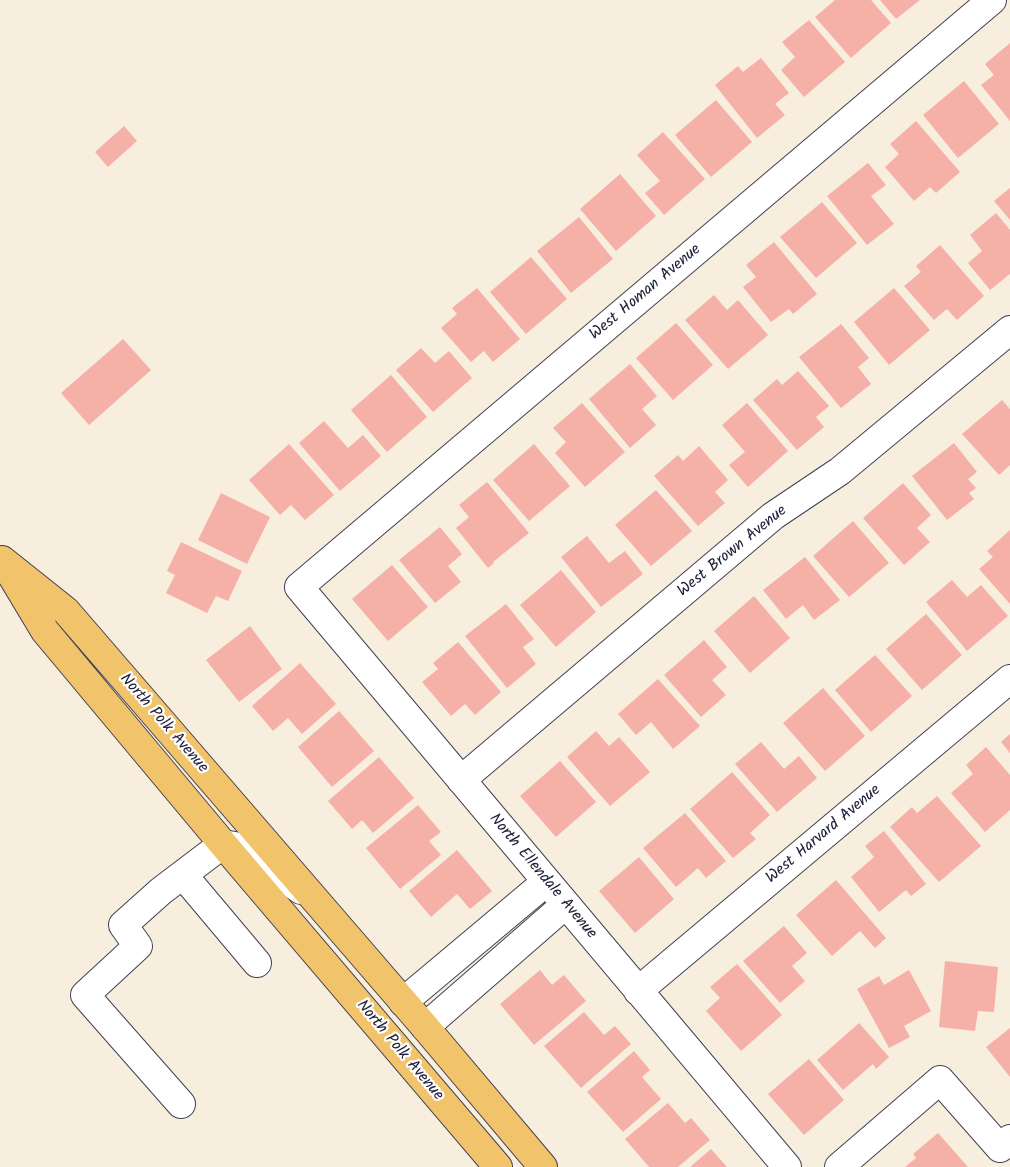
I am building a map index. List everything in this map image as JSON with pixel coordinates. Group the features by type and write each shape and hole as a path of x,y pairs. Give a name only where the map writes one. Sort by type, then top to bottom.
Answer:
{"main road":[{"name":"North Polk Avenue","path":"1,558 45,631 223,844 498,1167"},
{"name":"North Polk Avenue","path":"1,558 66,611 425,1027 543,1167"}],"street":[{"name":"West Homan Avenue","path":"299,587 992,0"},
{"name":"West Brown Avenue","path":"461,780 773,516 840,471 1010,330"},
{"name":"North Ellendale Avenue","path":"299,587 787,1167"},
{"name":"West Harvard Avenue","path":"638,991 1010,679"},
{"path":"181,1104 85,995 138,946 123,925 160,892 223,844"},
{"name":"North Polk Avenue","path":"223,844 240,847 315,900"},
{"path":"183,875 257,963"},
{"path":"403,1002 546,882"},
{"path":"425,1027 565,904"},
{"path":"839,1167 940,1080 1000,1148 1010,1139"}],"building":[{"path":"835,0 871,0 891,23 851,58 815,17"},
{"path":"880,0 920,0 896,19"},
{"path":"809,20 845,62 804,97 781,70 795,57 782,42"},
{"path":"1010,43 1010,121 981,85 994,75 985,64"},
{"path":"761,58 789,93 775,104 785,115 757,138 715,85 738,66 743,72"},
{"path":"964,81 999,124 958,158 923,115"},
{"path":"716,100 752,142 711,177 675,135"},
{"path":"916,121 960,172 936,193 930,187 914,201 885,167 899,154 890,144"},
{"path":"124,126 137,141 108,167 95,152"},
{"path":"663,132 705,179 664,215 645,193 660,181 637,155"},
{"path":"868,163 886,185 871,196 894,224 867,245 827,196"},
{"path":"620,174 656,216 616,251 580,209"},
{"path":"1010,188 1010,220 994,201"},
{"path":"822,202 857,243 816,278 780,237"},
{"path":"996,213 1010,230 1010,274 990,290 968,263 982,251 970,235"},
{"path":"579,217 613,259 571,293 537,251"},
{"path":"774,242 817,294 793,314 789,309 771,322 743,287 756,277 746,265"},
{"path":"940,245 984,296 957,320 947,309 934,320 904,286 921,272 916,266"},
{"path":"531,257 567,299 526,334 490,292"},
{"path":"477,288 520,339 493,362 484,351 471,362 441,328 457,314 452,308"},
{"path":"894,288 930,330 889,365 854,322"},
{"path":"714,295 727,310 738,300 768,335 728,369 685,320"},
{"path":"676,323 713,365 673,400 636,358"},
{"path":"841,324 869,358 858,367 871,384 841,408 799,357"},
{"path":"123,339 151,370 89,425 61,393"},
{"path":"421,348 435,363 449,351 472,378 433,412 396,370"},
{"path":"630,364 657,396 642,409 656,425 630,448 589,399"},
{"path":"798,371 829,406 816,417 824,427 797,450 753,400 777,379 782,385"},
{"path":"391,375 427,417 387,452 351,410"},
{"path":"1002,400 1010,409 1010,465 999,475 962,434"},
{"path":"582,403 625,452 585,487 555,453 566,442 553,428"},
{"path":"747,403 788,451 748,487 729,465 745,452 722,425"},
{"path":"324,421 348,448 363,435 381,456 340,491 299,443"},
{"path":"954,443 977,472 968,479 976,488 969,493 974,499 947,520 912,476"},
{"path":"289,444 334,495 305,520 291,505 280,515 249,480"},
{"path":"534,444 570,486 529,521 493,480"},
{"path":"699,446 728,480 715,492 725,503 698,526 654,476 678,455 683,461"},
{"path":"487,482 529,533 488,568 456,528 469,517 459,505"},
{"path":"903,483 931,515 917,528 930,542 904,565 863,518"},
{"path":"656,490 692,531 651,566 615,525"},
{"path":"221,493 270,517 247,564 198,540"},
{"path":"853,521 889,563 849,597 813,556"},
{"path":"440,527 462,554 448,566 461,582 435,603 399,560"},
{"path":"1010,530 1010,604 979,569 993,557 987,551"},
{"path":"587,536 609,563 625,551 643,574 601,607 561,557"},
{"path":"181,542 242,571 228,601 216,596 207,613 166,593 175,575 167,571"},
{"path":"805,557 840,600 814,620 803,605 786,619 763,590"},
{"path":"392,565 428,607 388,641 352,599"},
{"path":"561,570 596,612 556,647 520,605"},
{"path":"952,580 967,597 981,585 1008,616 967,651 926,602"},
{"path":"754,596 790,638 750,673 714,631"},
{"path":"506,604 534,639 523,647 536,664 507,688 465,636"},
{"path":"926,614 962,655 922,690 886,649"},
{"path":"250,626 282,669 239,702 206,660"},
{"path":"704,640 727,667 712,680 726,695 701,717 664,675"},
{"path":"458,642 501,692 475,715 465,704 451,716 422,682 438,669 433,663"},
{"path":"875,655 912,696 871,732 835,690"},
{"path":"300,663 336,704 302,734 288,718 273,731 252,706"},
{"path":"658,679 700,726 673,749 651,722 636,735 618,714"},
{"path":"823,688 865,736 825,771 783,723"},
{"path":"339,711 374,751 332,787 298,747"},
{"path":"596,731 609,746 619,737 650,772 610,806 567,757"},
{"path":"1010,734 1010,753 1001,742"},
{"path":"761,742 784,769 799,756 817,778 777,812 735,764"},
{"path":"986,747 1010,775 1010,810 985,832 951,793 973,774 966,765"},
{"path":"379,757 414,798 373,833 362,820 352,829 328,801"},
{"path":"560,761 596,802 556,837 520,796"},
{"path":"732,772 770,815 750,833 756,839 733,858 690,809"},
{"path":"937,796 981,846 939,882 890,827 912,807 917,813"},
{"path":"418,805 441,832 429,841 441,855 400,889 366,848"},
{"path":"685,813 726,861 706,878 698,868 676,887 643,848"},
{"path":"884,831 926,884 911,896 906,890 879,912 851,877 874,857 865,846"},
{"path":"457,850 492,891 470,909 457,894 431,917 409,891"},
{"path":"639,857 674,899 635,933 599,891"},
{"path":"836,880 886,938 875,948 860,931 832,956 796,915"},
{"path":"784,926 807,953 792,966 805,981 780,1003 743,961"},
{"path":"945,961 998,967 994,1012 978,1011 975,1031 939,1027"},
{"path":"737,964 782,1015 741,1051 706,1011 720,998 710,987"},
{"path":"540,970 552,985 564,975 586,1001 534,1045 500,1004"},
{"path":"909,970 931,1011 904,1026 910,1037 889,1048 857,989 879,976 884,985"},
{"path":"584,1012 604,1035 615,1026 631,1044 581,1088 544,1046"},
{"path":"859,1023 889,1057 876,1069 873,1064 843,1090 817,1060"},
{"path":"1010,1028 1010,1077 986,1047"},
{"path":"634,1051 650,1070 642,1077 661,1099 623,1132 587,1092"},
{"path":"809,1059 844,1100 804,1135 768,1094"},
{"path":"668,1103 685,1123 691,1118 710,1140 678,1167 649,1167 625,1139"},
{"path":"938,1133 968,1167 905,1167 916,1158 913,1154"},
{"path":"711,1149 727,1167 690,1167"}]}
